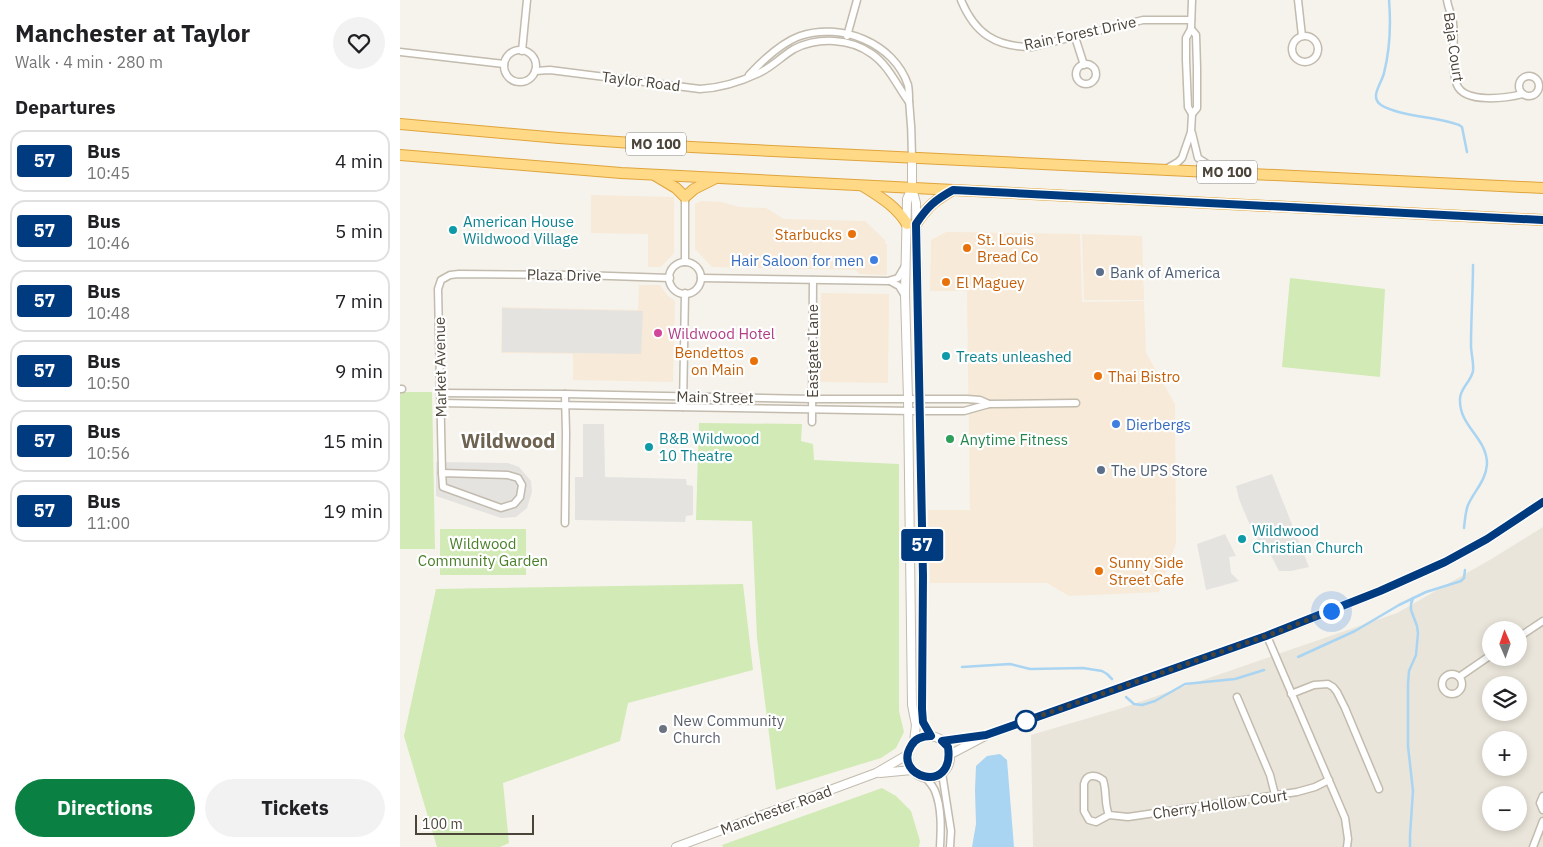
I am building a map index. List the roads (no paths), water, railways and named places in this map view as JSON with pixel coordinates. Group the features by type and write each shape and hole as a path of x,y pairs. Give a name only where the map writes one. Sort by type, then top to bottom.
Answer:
{"highway":[{"name":"MO 100","path":"400,124 603,142 1543,188"},
{"name":"MO 100","path":"400,155 655,175 1543,220"},
{"path":"655,175 676,188 685,197 694,189 714,178"},
{"path":"862,186 888,202 911,224 930,205 953,190"}],"street":[{"path":"522,51 527,0"},
{"path":"846,42 857,0"},
{"name":"Rain Forest Drive","path":"961,0 966,12 987,36 1017,47 1032,47 1143,20 1191,20"},
{"path":"1165,170 1182,158 1191,132 1192,114 1188,107 1186,38 1191,30 1192,0"},
{"path":"1298,0 1302,36"},
{"name":"Baja Court","path":"1447,0 1453,21 1455,74 1458,86 1466,93 1480,97 1502,98 1522,94"},
{"path":"1191,30 1196,36 1197,68 1197,108 1192,114"},
{"name":"Taylor Road","path":"746,78 788,41 815,33 834,32 872,42 892,60 903,74 908,87 912,188 916,199 905,266 912,705 916,725 914,742"},
{"path":"1302,36 1310,37 1317,43 1318,52 1308,62 1299,61 1293,54 1292,45 1297,38 1302,36"},
{"path":"1075,37 1084,65"},
{"name":"Taylor Road","path":"535,70 550,70 700,89 716,88 732,84 761,72 789,52 805,45 816,42 846,42 860,47 881,62 909,102"},
{"path":"522,51 533,58 535,70 527,81 518,82 506,75 504,64 509,55 522,51"},
{"path":"400,52 504,64"},
{"path":"1191,132 1198,158 1220,171"},
{"path":"685,197 685,262"},
{"name":"Taylor Road","path":"911,224 920,399 923,576 922,709 923,722 931,736"},
{"path":"685,262 689,262 699,270 701,278 698,287 685,294 674,289 670,278 674,267 685,262"},
{"path":"701,278 888,281 898,278 905,266"},
{"name":"Plaza Drive","path":"458,274 670,278"},
{"name":"Market Avenue","path":"442,473 508,475 518,478 522,485 520,497 514,504 501,508 442,487 438,289 441,280 450,275 458,274"},
{"name":"Eastgate Lane","path":"812,422 813,280"},
{"path":"888,281 899,286 905,296"},
{"path":"683,407 685,294"},
{"name":"Main Street","path":"441,393 812,399 967,399 980,400 989,404"},
{"path":"564,523 565,394"},
{"name":"Main Street","path":"441,403 908,411 964,411 989,404 1076,403"},
{"path":"950,755 986,735 1266,636 1380,591 1445,562 1487,539 1543,502"},
{"path":"1528,631 1543,621"},
{"path":"1266,636 1344,818 1348,839 1346,847"},
{"path":"1459,677 1482,661"},
{"path":"1291,694 1314,685 1328,684 1333,687 1345,708 1379,789"},
{"path":"1237,697 1270,775 1275,795"},
{"path":"942,741 986,735"},
{"path":"931,736 938,738 948,747 950,755 949,762 942,773 926,778 912,770 907,755 909,748 914,742 922,737 931,736"},
{"name":"Manchester Road","path":"676,847 876,774 907,755"},
{"name":"Manchester Road","path":"876,774 912,770"},
{"path":"942,773 952,831 950,847"},
{"name":"Cherry Hollow Court","path":"1109,816 1103,780 1095,776 1089,777 1085,780 1084,784 1085,815 1089,820 1096,822 1109,816 1128,817 1306,791 1329,780"},
{"path":"926,778 935,790 938,804 940,847"},
{"path":"1543,796 1540,803 1543,810"},
{"path":"1543,822 1534,844 1543,844"}],"water":[{"path":"1000,754 1007,760 1014,847 972,847 976,824 976,766 987,756"}],"waterway":[{"path":"1389,0 1389,46 1384,73 1376,94 1378,102 1388,109 1397,112 1459,125 1462,127 1467,152"},
{"path":"1464,528 1468,505 1482,481 1487,464 1483,446 1464,417 1460,399 1460,395 1473,371 1471,345 1473,265"},
{"path":"1298,657 1355,631 1399,605 1426,592 1461,581 1464,578 1465,570"},
{"path":"1410,847 1413,791 1408,746 1408,684 1409,671 1416,655 1418,633 1411,610 1413,598"},
{"path":"962,667 1010,664 1030,669 1083,668 1102,671 1112,679"},
{"path":"1126,697 1134,704 1142,705 1155,701 1185,684 1235,679 1264,670"}],"place":[{"name":"American House Wildwood Village","path":"453,230"},
{"name":"Starbucks","path":"852,234"},
{"name":"St. Louis Bread Co","path":"967,248"},
{"name":"Hair Saloon for men","path":"874,260"},
{"name":"Bank of America","path":"1100,272"},
{"name":"El Maguey","path":"946,282"},
{"name":"Wildwood Hotel","path":"658,333"},
{"name":"Treats unleashed","path":"946,356"},
{"name":"Bendettos on Main","path":"754,361"},
{"name":"Thai Bistro","path":"1098,376"},
{"name":"Dierbergs","path":"1116,424"},
{"name":"Anytime Fitness","path":"950,439"},
{"name":"B&B Wildwood 10 Theatre","path":"649,447"},
{"name":"The UPS Store","path":"1101,470"},
{"name":"Wildwood Christian Church","path":"1242,539"},
{"name":"Sunny Side Street Cafe","path":"1099,571"},
{"name":"New Community Church","path":"663,729"}],"district":[{"name":"Wildwood","path":"508,440"}],"park label":[{"name":"Wildwood Community Garden","path":"483,552"}]}
